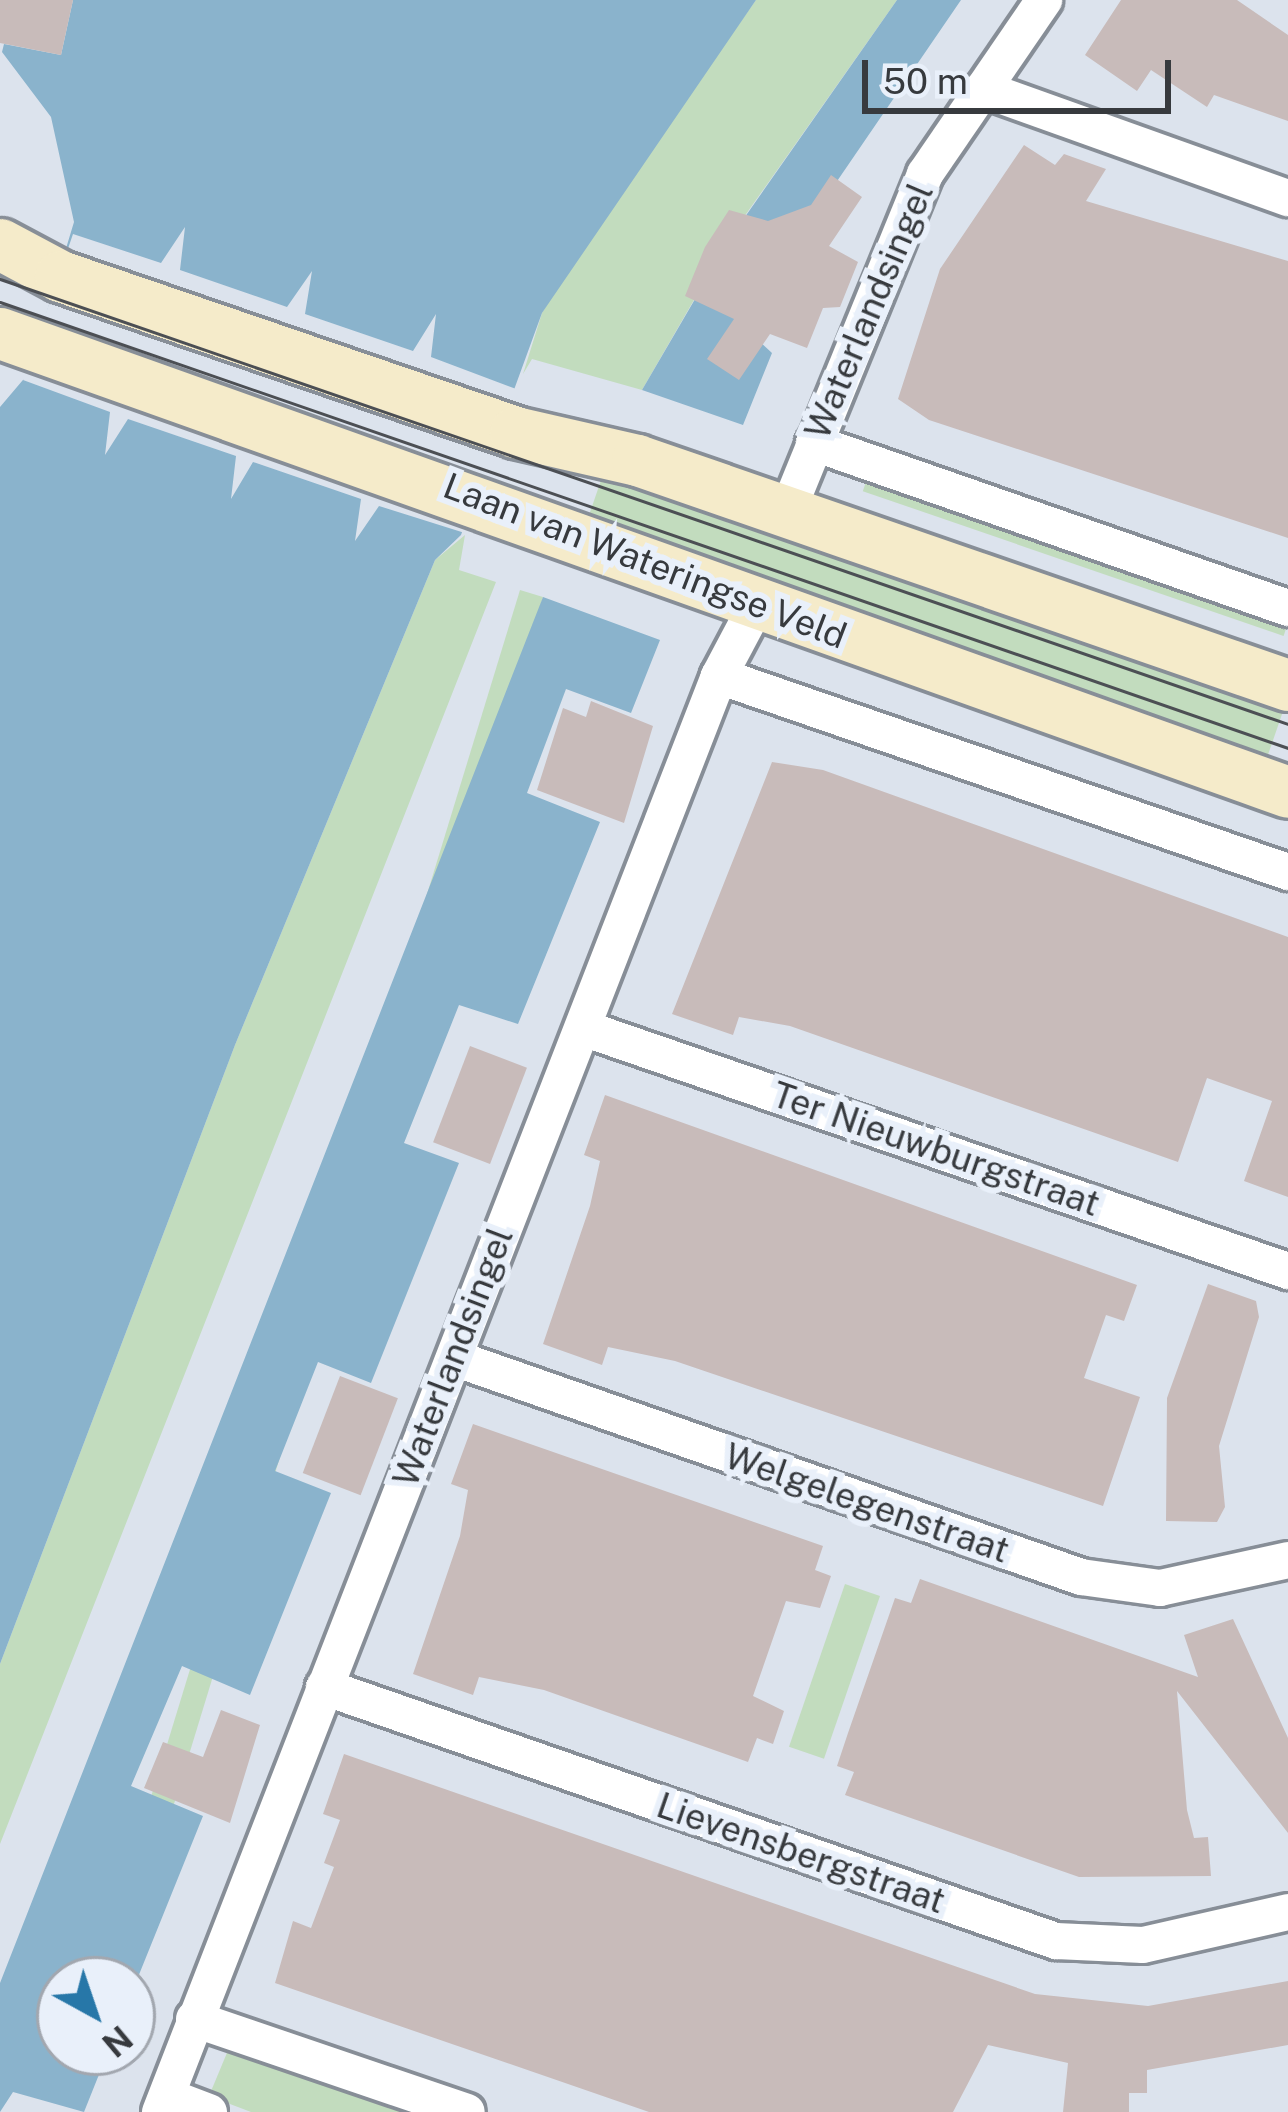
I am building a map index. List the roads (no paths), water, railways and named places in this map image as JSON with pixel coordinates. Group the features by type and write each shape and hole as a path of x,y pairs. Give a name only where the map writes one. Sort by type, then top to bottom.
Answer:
{"street":[{"name":"Waterlandsingel","path":"788,510 903,221 1044,0"},
{"path":"983,89 1288,198"},
{"name":"Laan van Wateringse Veld","path":"0,244 60,276 515,432 788,510 1288,685"},
{"name":"Laan van Wateringse Veld","path":"18,338 491,500 756,606 1288,792"},
{"path":"814,443 1288,608"},
{"name":"Waterlandsingel","path":"164,2104 719,676 756,606"},
{"path":"719,676 1288,872"},
{"name":"Ter Nieuwburgstraat","path":"583,1028 1288,1271"},
{"name":"Welgelegenstraat","path":"454,1358 1081,1577 1160,1588 1288,1560"},
{"name":"Lievensbergstraat","path":"324,1687 1056,1941 1143,1945 1288,1912"},
{"path":"194,2019 467,2112"},
{"path":"164,2104 208,2112"}],"water":[{"path":"73,0 756,0 542,313 461,535 435,560 235,1045 0,1664 0,407 28,374 74,222 51,117 2,52 4,44 61,55"},
{"path":"897,0 961,0 740,323 772,353 743,425 642,390 733,234"},
{"path":"543,597 660,640 631,713 566,689 527,793 600,822 518,1024 459,1005 404,1143 459,1163 371,1383 318,1362 275,1471 331,1493 250,1695 182,1666 131,1786 203,1816 147,1956 36,1956 36,2076 98,2076 84,2112 13,2092 0,2112 0,1983"}],"tram line":[{"path":"0,279 1288,724"},
{"path":"0,302 1288,748"}]}
